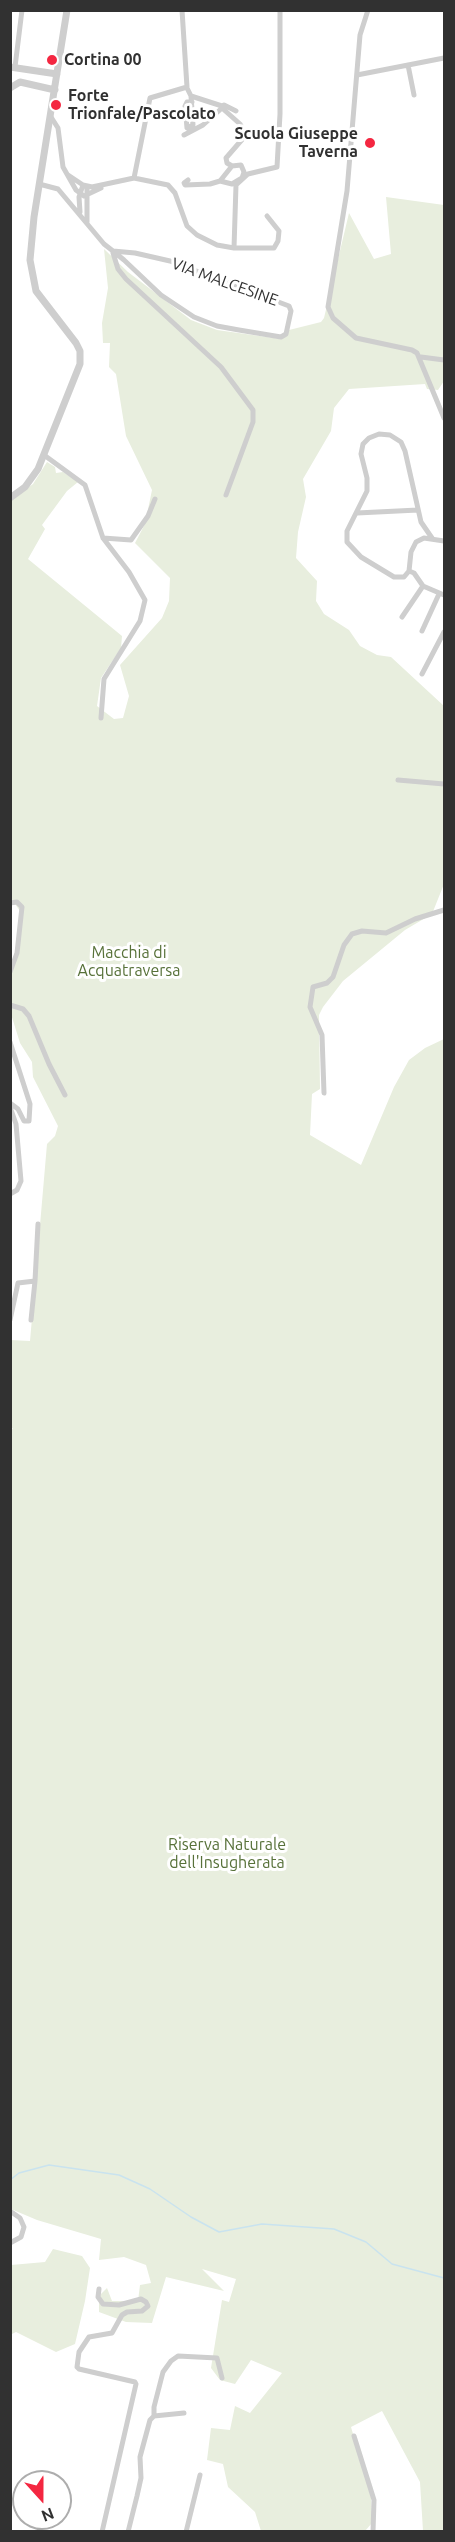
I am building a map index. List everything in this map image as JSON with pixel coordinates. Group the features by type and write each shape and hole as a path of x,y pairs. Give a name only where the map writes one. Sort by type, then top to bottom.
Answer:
{"street":[{"path":"22,10 13,67 57,74"},
{"path":"10,498 31,481 79,371 81,357 74,340 40,297 32,278 30,255 67,10"},
{"path":"182,10 187,88 191,99 222,107 224,105 236,111"},
{"path":"234,248 236,185 248,174 277,167 280,114 280,10"},
{"path":"369,10 360,35 347,191 328,307 333,318 353,337 412,350 421,357 444,360"},
{"path":"357,75 444,58"},
{"path":"408,65 414,95"},
{"path":"10,88 20,82 55,90"},
{"path":"134,178 150,98 187,88"},
{"path":"184,135 203,125 222,107"},
{"path":"188,180 184,184 210,184 220,181 232,184 242,178 244,172 241,165 232,166 227,163 226,158 246,135 240,123 222,107"},
{"path":"51,117 58,126 62,163 79,196 80,214"},
{"path":"220,181 232,166"},
{"path":"68,175 85,186 107,185 134,178 170,186 175,192 183,220 192,231 217,245 234,248 274,248 277,246 279,231 267,216"},
{"name":"VIA MALCESINE","path":"39,184 57,188 113,251 160,295 201,321 281,337 286,334 291,311 289,306 177,264 135,253 113,251"},
{"path":"79,196 87,196 107,185"},
{"path":"85,186 88,223"},
{"path":"66,199 74,200 85,186"},
{"name":"VIA MALCESINE","path":"113,251 118,269 126,279 221,367 253,410 253,422 226,495"},
{"path":"421,357 444,418"},
{"path":"432,538 422,523 403,447 396,438 383,434 369,438 362,446 361,458 368,488 347,531 347,542 350,547 361,557 394,578 404,577 409,571 414,544 419,539 432,538 444,541"},
{"path":"44,455 85,485 103,538 137,585 145,603 139,624 104,679 101,718"},
{"path":"103,538 131,540 148,516 155,499"},
{"path":"357,513 418,510"},
{"path":"409,571 414,573 423,586 442,595 422,631"},
{"path":"402,617 423,586"},
{"path":"422,674 444,632"},
{"path":"398,780 444,784"},
{"path":"10,903 17,902 22,907 17,953 10,972"},
{"path":"324,1093 321,1034 309,1005 313,987 327,983 333,977 344,945 352,934 362,931 380,934 388,932 415,919 444,910"},
{"path":"10,1005 23,1009 28,1014 65,1095"},
{"path":"10,1042 30,1104 29,1121 24,1121 18,1109 10,1105"},
{"path":"10,1105 16,1124 21,1181 17,1190 10,1194"},
{"path":"31,1320 38,1224"},
{"path":"10,1320 18,1283 34,1281"},
{"path":"10,2211 20,2218 24,2227 21,2237 10,2243"},
{"path":"99,2289 98,2297 103,2304 119,2305 141,2299 148,2306 142,2311 127,2312 122,2315 112,2333 89,2337 79,2352 77,2367 80,2369 136,2384 102,2532"},
{"path":"154,2416 154,2407 163,2372 178,2356 217,2358 222,2378"},
{"path":"128,2532 141,2478 140,2457 150,2420 154,2416 184,2413"},
{"path":"354,2436 374,2500 372,2532"},
{"path":"186,2532 200,2475"}],"green space":[{"name":"Riserva Naturale dell'Insugherata","path":"386,197 444,205 444,381 438,390 427,389 425,384 349,389 334,408 331,431 303,479 306,497 298,532 296,558 317,581 316,601 324,614 349,630 360,646 377,655 391,657 444,706 444,884 432,914 405,930 343,981 323,1007 319,1015 320,1089 312,1094 310,1135 361,1165 394,1087 409,1060 425,1048 444,1039 444,2531 423,2531 420,2482 382,2411 351,2427 371,2496 372,2523 365,2531 261,2531 255,2512 228,2487 223,2464 207,2460 211,2428 230,2430 235,2406 250,2413 282,2373 251,2360 235,2384 220,2380 211,2368 222,2300 229,2302 236,2279 202,2269 224,2291 166,2277 152,2323 126,2322 99,2312 99,2296 107,2288 112,2301 138,2301 140,2285 151,2283 146,2265 124,2257 99,2260 101,2239 37,2220 11,2209 10,1430 13,1429 10,1425 10,1340 30,1341 47,1144 55,1136 58,1126 33,1077 32,1062 20,1043 11,1014 11,974 22,914 11,898 11,500 33,484 47,462 55,467 56,473 63,472 78,482 67,491 42,525 45,529 28,559 122,636 121,648 101,678 97,706 114,719 123,718 129,696 120,665 162,618 169,601 170,578 135,543 145,524 152,490 126,436 116,374 109,367 110,343 103,343 102,323 108,288 104,249 128,272 191,320 217,330 281,339 289,330 321,322 324,318 349,213 374,259 391,254"},
{"path":"53,2249 82,2256 90,2268 75,2344 56,2352 16,2332 10,2335 11,2265 45,2262"}],"waterway":[{"path":"10,2180 19,2173 49,2165 119,2175 150,2189 191,2217 219,2232 262,2224 334,2229 366,2242 392,2264 444,2278"}],"place":[{"name":"Cortina 00","path":"52,60"},
{"name":"Forte Trionfale/Pascolato","path":"56,105"},
{"name":"Scuola Giuseppe Taverna","path":"370,143"}],"park label":[{"name":"Macchia di Acquatraversa","path":"129,962"}]}
